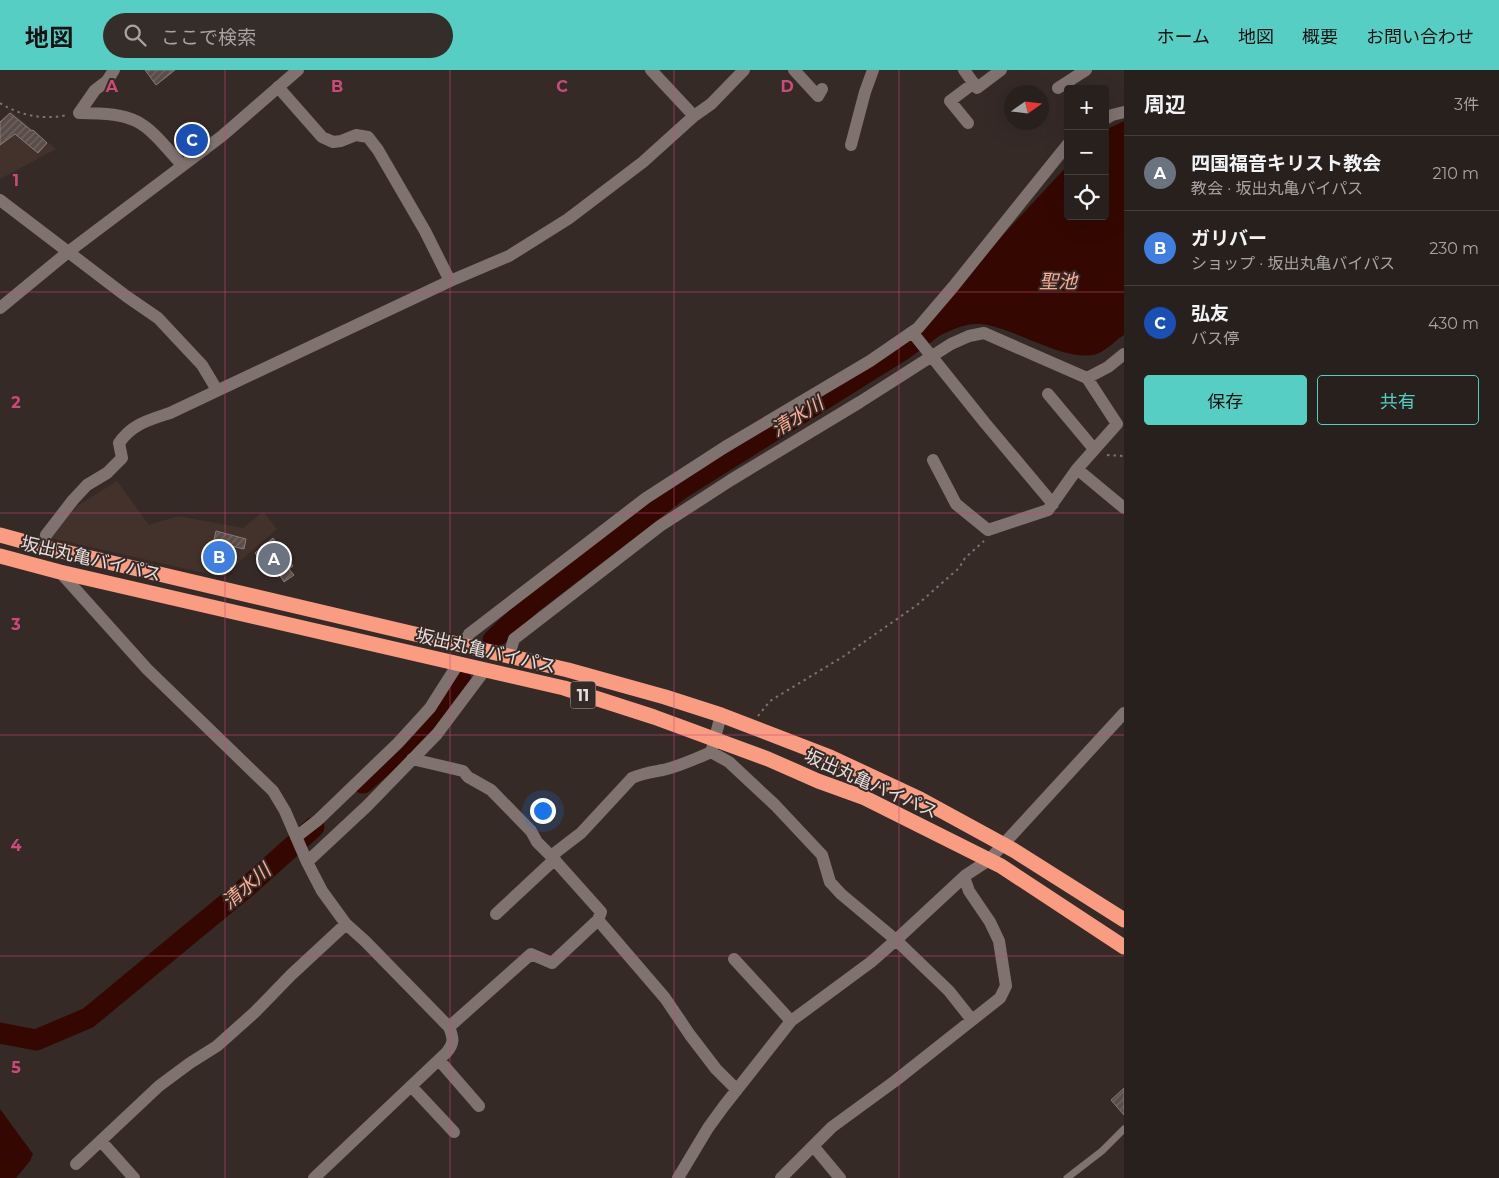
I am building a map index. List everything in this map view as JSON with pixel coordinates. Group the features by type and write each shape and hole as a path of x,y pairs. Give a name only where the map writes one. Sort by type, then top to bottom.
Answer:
{"highway":[{"name":"坂出丸亀バイパス","path":"0,535 44,547 509,655 656,694 721,715 830,757 920,799 1004,845 1124,920"},
{"name":"坂出丸亀バイパス","path":"0,556 60,572 564,688 654,717 713,745 866,798 1001,866 1124,947"}],"street":[{"path":"79,113 95,90 107,81 114,70"},
{"path":"0,308 68,252 222,136 298,70"},
{"path":"651,70 694,116"},
{"path":"44,547 46,535 73,500 87,485 107,473 122,458 119,443 126,433 138,425 170,413 450,280 509,256 568,219 643,162 694,116 711,104 744,70"},
{"path":"794,70 818,96 822,89"},
{"path":"851,145 873,70"},
{"path":"964,70 978,88 1000,70"},
{"path":"1058,88 1086,70"},
{"path":"968,122 950,101 974,83"},
{"path":"278,87 322,137 333,142 342,141 356,135 368,137 378,150 420,223 450,280"},
{"path":"1109,116 1124,112"},
{"path":"79,113 107,113 126,116 142,123 182,165"},
{"path":"463,645 469,634 646,498 725,447 870,361 918,328 1064,149"},
{"path":"0,200 126,296 158,318 202,365 216,390"},
{"path":"912,332 1053,504"},
{"path":"509,655 514,639 660,526 951,344 969,336 984,333 1087,378 1117,424 1077,469 1048,510 988,530 956,504 933,460"},
{"path":"1087,378 1108,367 1124,354"},
{"path":"1048,394 1094,449"},
{"path":"1077,469 1124,508"},
{"path":"60,572 147,669 273,791 306,862 322,891 346,924 366,941 449,1027 453,1037 453,1045 314,1178"},
{"path":"296,837 318,820 398,743 430,708 458,664"},
{"path":"306,862 367,806 437,734 485,670"},
{"path":"678,1178 708,1128 791,1021 871,962 964,877 989,860 1124,713"},
{"path":"496,914 581,833 632,778 686,763 713,745 721,715"},
{"path":"713,745 775,805 822,855 830,882 841,894 896,940 949,991 972,1020"},
{"path":"412,759 463,771 468,777 491,790 531,831 537,842 601,912 598,920 552,963 531,954 449,1027"},
{"path":"781,1178 832,1127 895,1081 1000,998 1006,986 999,941 990,922 969,891 964,877"},
{"path":"598,920 664,998 716,1069 737,1090"},
{"path":"76,1164 159,1086 224,1040 256,1012 291,975 346,924"},
{"path":"734,959 791,1021"},
{"path":"439,1060 479,1106"},
{"path":"411,1086 454,1132"},
{"path":"101,1142 134,1178"},
{"path":"814,1147 840,1178"}],"lane":[{"path":"1067,1178 1102,1151 1124,1129"}],"path":[{"path":"0,103 10,109 40,118 52,118 79,113"},
{"path":"756,720 770,701 844,656 934,592 960,568 965,558 986,539 988,530"}],"shaded area":[{"path":"11,111 56,149 0,179 0,122"},
{"path":"117,481 149,525 178,516 243,528 263,512 277,529 222,577 51,538 52,532 79,505"}],"water":[{"name":"聖池","path":"1124,121 1124,335 1099,353 1087,356 1056,350 992,326 978,324 963,326 938,336 926,322 1064,169 1064,220 1109,220 1109,128"},
{"path":"0,1109 33,1154 30,1161 16,1178 0,1178"}],"building":[{"path":"145,70 175,70 156,85"},
{"path":"10,113 47,143 38,153 15,134 0,145 0,122"},
{"path":"216,531 246,539 244,549 231,546 226,570 208,565"},
{"path":"273,538 293,566 289,569 294,575 284,582 279,574 276,577 270,568 268,569 255,553"},
{"path":"1124,1088 1124,1115 1111,1100"}],"waterway":[{"name":"清水川","path":"493,640 531,604 682,488 904,349 954,312"},
{"name":"清水川","path":"363,783 417,736 461,680"},
{"name":"清水川","path":"0,1033 36,1040 88,1018 249,885 314,827"}],"place":[{"name":"弘友","path":"192,140"},
{"name":"ガリバー","path":"219,557"},
{"name":"四国福音キリスト教会","path":"274,559"}]}
